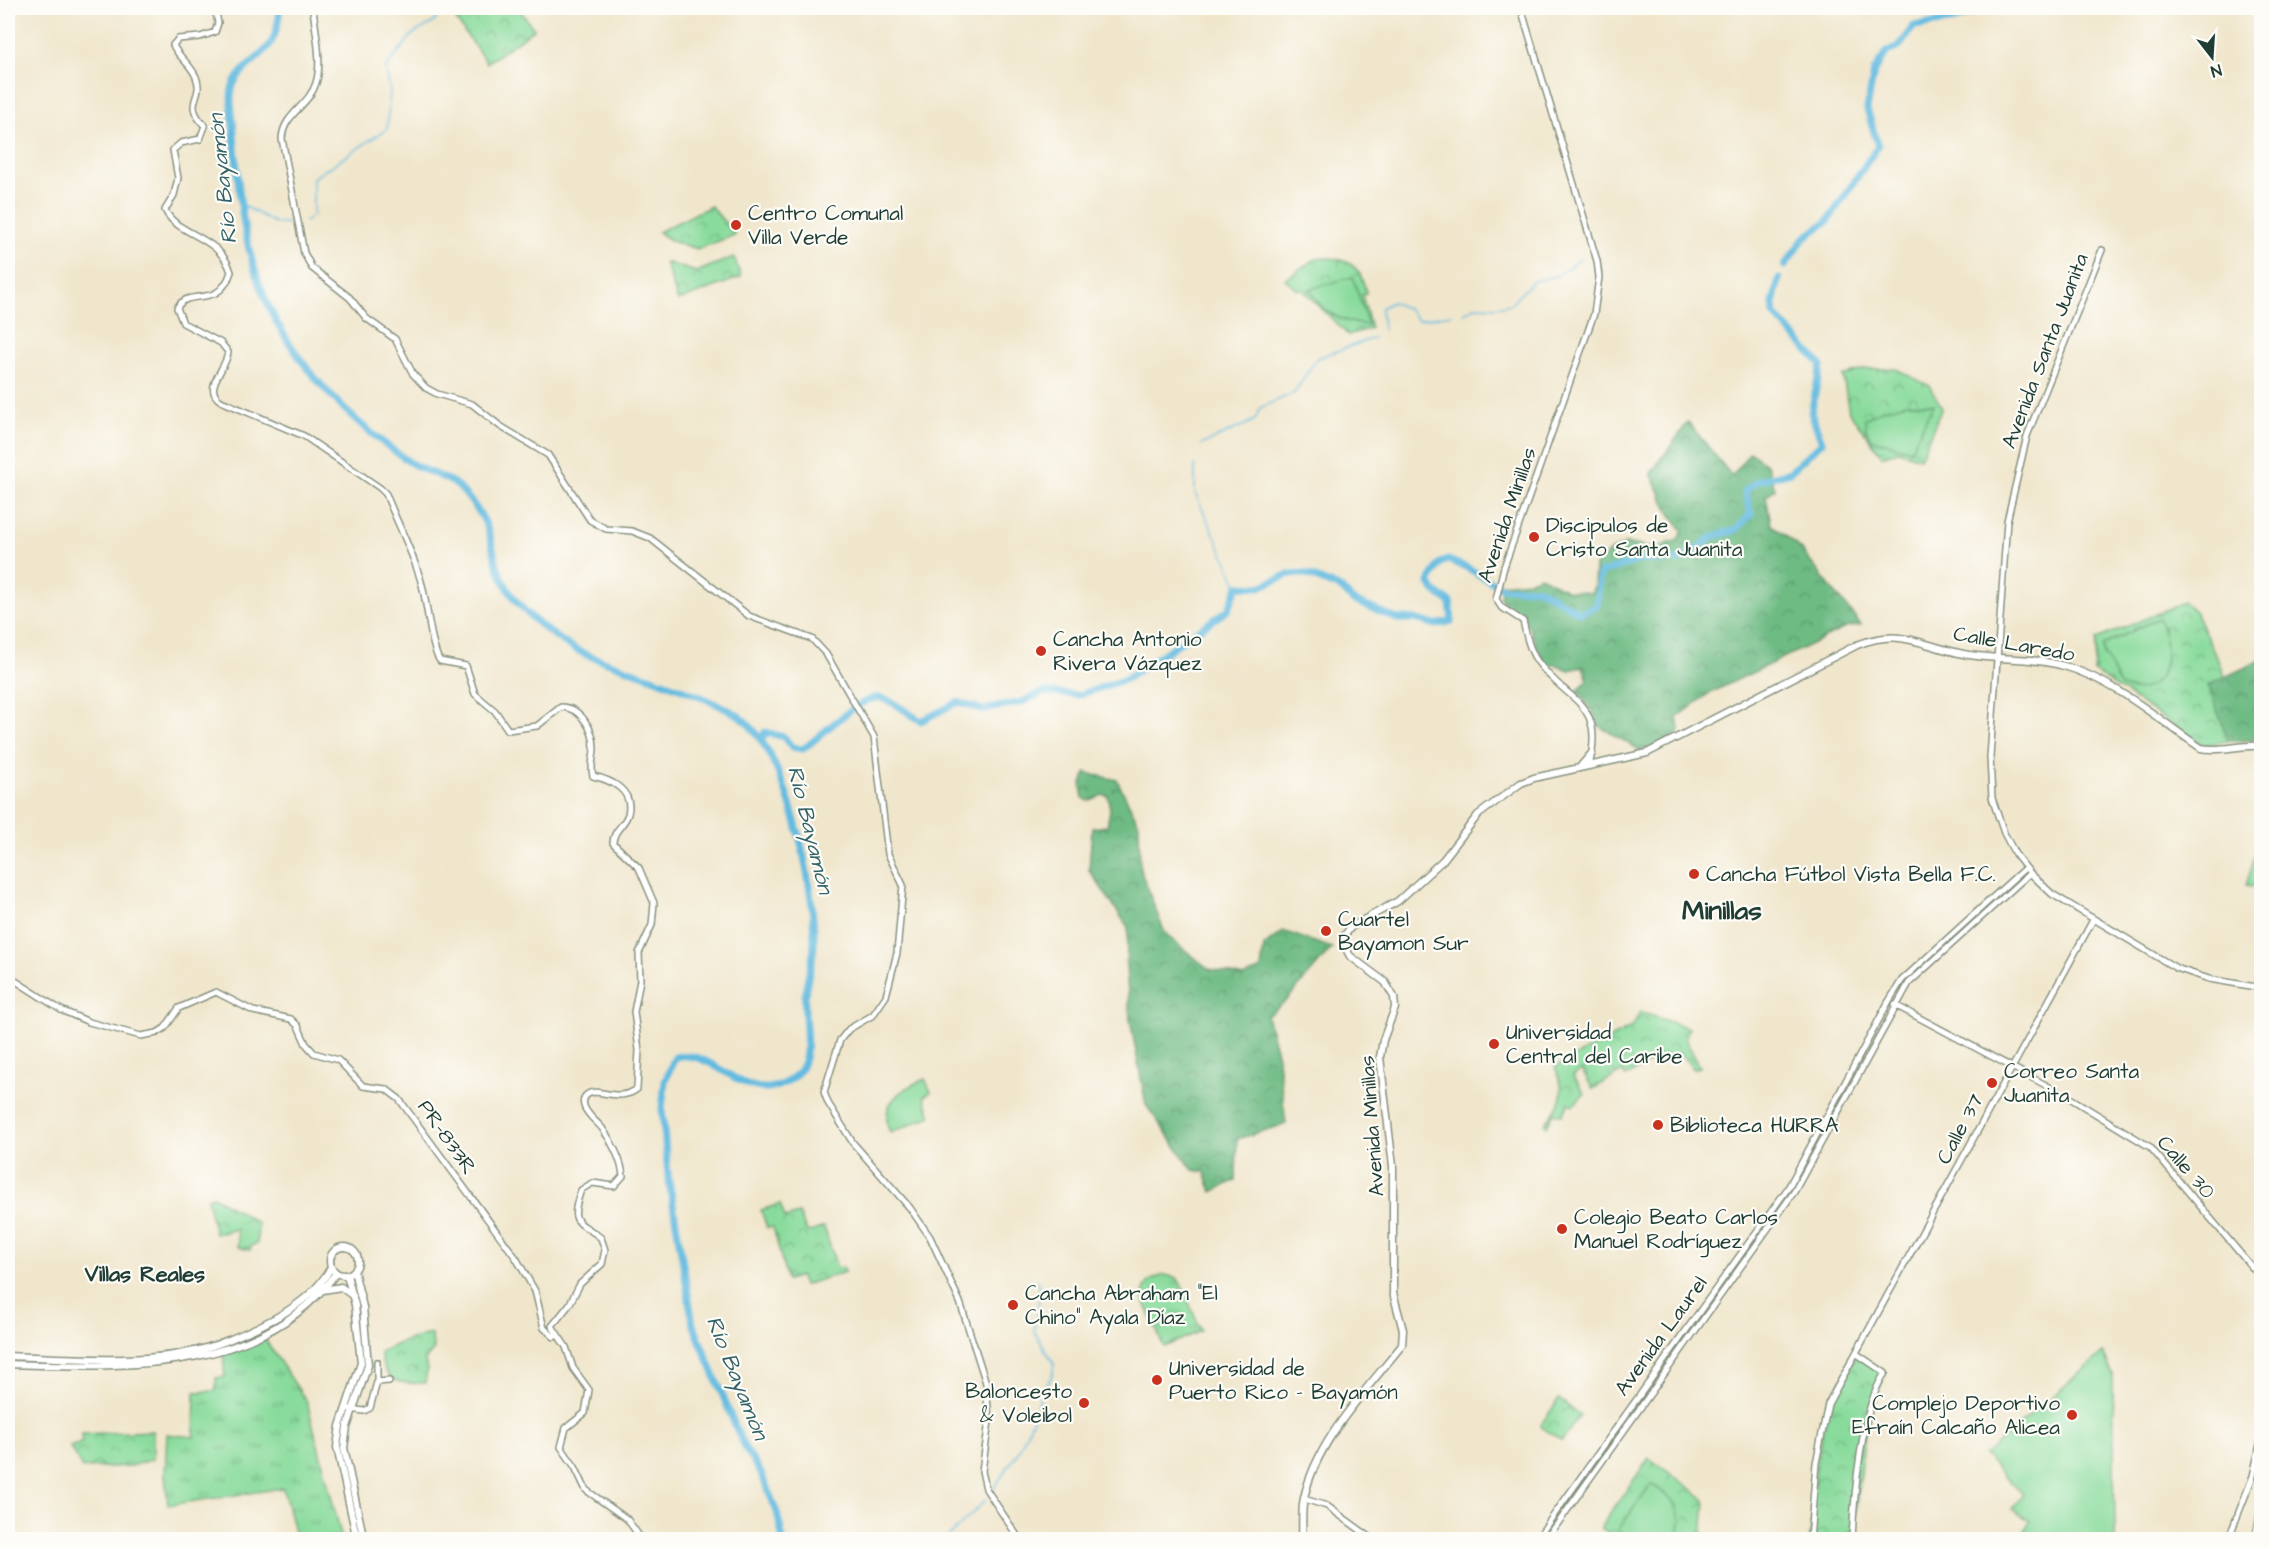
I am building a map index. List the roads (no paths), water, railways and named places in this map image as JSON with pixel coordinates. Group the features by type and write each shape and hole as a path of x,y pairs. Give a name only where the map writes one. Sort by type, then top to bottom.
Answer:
{"highway":[{"path":"2258,1539 2262,1510"},
{"path":"2258,1539 2262,1533"}],"main road":[{"name":"Calle Laredo","path":"1589,766 1647,753 1875,638 1908,637 1958,653 2063,665 2102,681 2201,748 2210,750 2245,744 2262,746"},
{"path":"1576,769 1585,763 1592,753"},
{"name":"Avenida Minillas","path":"1302,1539 1304,1499 1317,1459 1337,1428 1402,1345 1404,1336 1394,1293 1393,1166 1380,1057 1395,1008 1394,997 1384,982 1350,956 1342,943 1344,936 1351,927 1398,901 1443,860 1478,815 1521,783 1589,766"},
{"path":"8,1364 101,1366 189,1359 226,1349 285,1320 320,1292 333,1270 331,1254 345,1247 355,1253 357,1258 350,1273 361,1356 344,1448 364,1539"},
{"path":"333,1270 350,1273"},
{"path":"8,1356 101,1359 181,1354 206,1348 239,1336 285,1312 317,1287 333,1270"},
{"path":"350,1273 362,1301 368,1357 367,1372 340,1426 337,1447 357,1539"},
{"path":"320,1292 340,1287 349,1290 354,1298"}],"street":[{"path":"215,8 218,23 215,32 200,37 178,39 173,45 196,77 198,84 193,106 194,113 205,126 200,139 181,143 173,150 178,178 174,195 165,210 171,219 222,252 231,272 224,288 218,293 183,301 177,308 183,323 221,343 228,352 212,387 214,395 221,401 304,436 370,480 386,494 422,583 434,637 434,654 440,661 466,666 475,694 495,711 505,728 512,730 537,726 561,707 575,710 582,717 594,747 591,764 593,776 618,785 624,790 628,814 618,827 613,843 639,868 654,903 652,925 639,953 640,980 634,1012 639,1050 637,1089 631,1094 623,1095 589,1092 583,1103 587,1112 603,1130 622,1171 622,1181 614,1186 592,1183 583,1187 577,1220 579,1225 601,1238 605,1254 602,1264 580,1284 569,1305 553,1324 557,1335 566,1347 573,1368 589,1390 585,1413 566,1428 561,1447 575,1467 586,1490 627,1519 642,1539"},
{"path":"314,8 318,70 316,83 311,93 285,123 282,139 304,253 312,268 350,298 366,318 395,339 413,374 426,388 437,394 472,404 500,426 548,455 590,520 606,529 632,531 650,538 749,616 812,639 826,654 874,737 888,855 903,885 897,953 886,996 873,1015 849,1029 840,1040 824,1092 828,1103 853,1143 910,1208 930,1237 960,1302 972,1333 986,1383 988,1421 982,1471 986,1489 1020,1539"},
{"name":"Avenida Minillas","path":"1521,8 1597,261 1599,278 1594,314 1501,576 1496,599 1501,607 1522,621 1529,646 1545,671 1587,711 1593,731 1589,766"},
{"name":"Avenida Santa Juanita","path":"2102,250 2027,436 2007,521 1990,757 1992,798 2004,833 2025,868 2052,894 2176,968 2209,979 2262,988"},
{"name":"Avenida Laurel","path":"1536,1539 1788,1188 1902,980 2025,868"},
{"name":"Avenida Laurel","path":"1546,1539 1794,1192 1895,1005 1910,983 2030,873"},
{"name":"Calle 37","path":"1810,1539 1821,1432 1828,1404 2093,920"},
{"name":"PR-833R","path":"8,975 61,1010 89,1022 141,1036 157,1033 165,1028 179,1008 216,992 253,1011 291,1019 298,1026 306,1044 314,1053 338,1060 363,1086 392,1092 415,1117 452,1173 516,1258 535,1291 544,1328 554,1337 557,1335"},
{"name":"Calle 30","path":"1895,1005 2012,1067 2150,1147 2232,1247 2262,1279"},
{"path":"1852,1539 1866,1423 1874,1394 1885,1373 1857,1354"},
{"path":"350,1409 364,1411 370,1408 377,1382 377,1362"},
{"path":"377,1382 389,1381"},
{"path":"2228,1539 2253,1476 2262,1435"},
{"path":"1304,1499 1327,1506 1374,1539"}],"waterway":[{"name":"Río Bayamón","path":"280,8 271,43 239,76 232,89 231,99 238,183 250,253 265,298 288,342 317,381 369,432 408,461 450,481 465,493 486,525 503,581 519,604 538,623 584,654 679,688 739,716 756,734 772,759 785,788 804,855 813,919 814,950 805,995 805,1059 800,1070 791,1079 778,1086 764,1088 739,1080 702,1059 689,1056 675,1057 665,1081 662,1109 668,1175 693,1324 744,1447 761,1473 777,1512 783,1540"},
{"path":"305,222 313,215 313,178 387,129 390,91 386,68 413,34 434,22 443,8"},
{"path":"1785,266 1804,238 1828,221 1878,146 1867,109 1874,71 1887,52 1899,47 1914,26 1955,20 1982,8"},
{"path":"241,204 275,223 295,223"},
{"path":"1464,313 1477,306 1496,307 1511,304 1533,281 1557,276 1580,259"},
{"path":"762,740 765,732 784,737 792,747 803,749 852,709 872,699 880,698 890,701 921,721 958,702 983,710 1022,702 1044,692 1079,695 1126,679 1228,610 1238,586 1260,587 1289,574 1306,574 1342,589 1352,600 1397,619 1415,619 1436,625 1452,621 1450,602 1434,591 1429,582 1440,563 1448,560 1468,568 1502,588 1540,589 1580,613 1597,606 1600,573 1641,560 1682,560 1714,536 1736,530 1751,514 1745,491 1757,481 1790,472 1822,442 1811,413 1821,365 1774,314 1773,303 1779,279"},
{"path":"1383,330 1381,308 1392,302 1408,309 1418,320 1452,314"},
{"path":"1201,445 1255,420 1260,408 1294,393 1317,358 1374,338"},
{"path":"1195,465 1195,493 1238,586"},
{"path":"991,1492 1017,1454 1034,1417 1041,1394 1052,1376 1054,1364 1034,1331 1040,1292 1037,1280"},
{"path":"945,1540 986,1500"}],"place":[{"name":"Centro Comunal Villa Verde","path":"736,225"},
{"name":"Discipulos de Cristo Santa Juanita","path":"1534,537"},
{"name":"Cancha Antonio Rivera Vázquez","path":"1041,651"},
{"name":"Cancha Fútbol Vista Bella F.C.","path":"1694,874"},
{"name":"Cuartel Bayamon Sur","path":"1326,931"},
{"name":"Universidad Central del Caribe","path":"1494,1044"},
{"name":"Correo Santa Juanita","path":"1992,1083"},
{"name":"Biblioteca HURRA","path":"1658,1125"},
{"name":"Colegio Beato Carlos Manuel Rodríguez","path":"1562,1229"},
{"name":"Cancha Abraham \"El Chino\" Ayala Díaz","path":"1013,1305"},
{"name":"Universidad de Puerto Rico - Bayamón","path":"1157,1380"},
{"name":"Baloncesto & Voleibol","path":"1084,1403"},
{"name":"Complejo Deportivo Efraín Calcaño Alicea","path":"2072,1415"}],"district":[{"name":"Minillas","path":"1722,911"},
{"name":"Villas Reales","path":"145,1274"}]}
